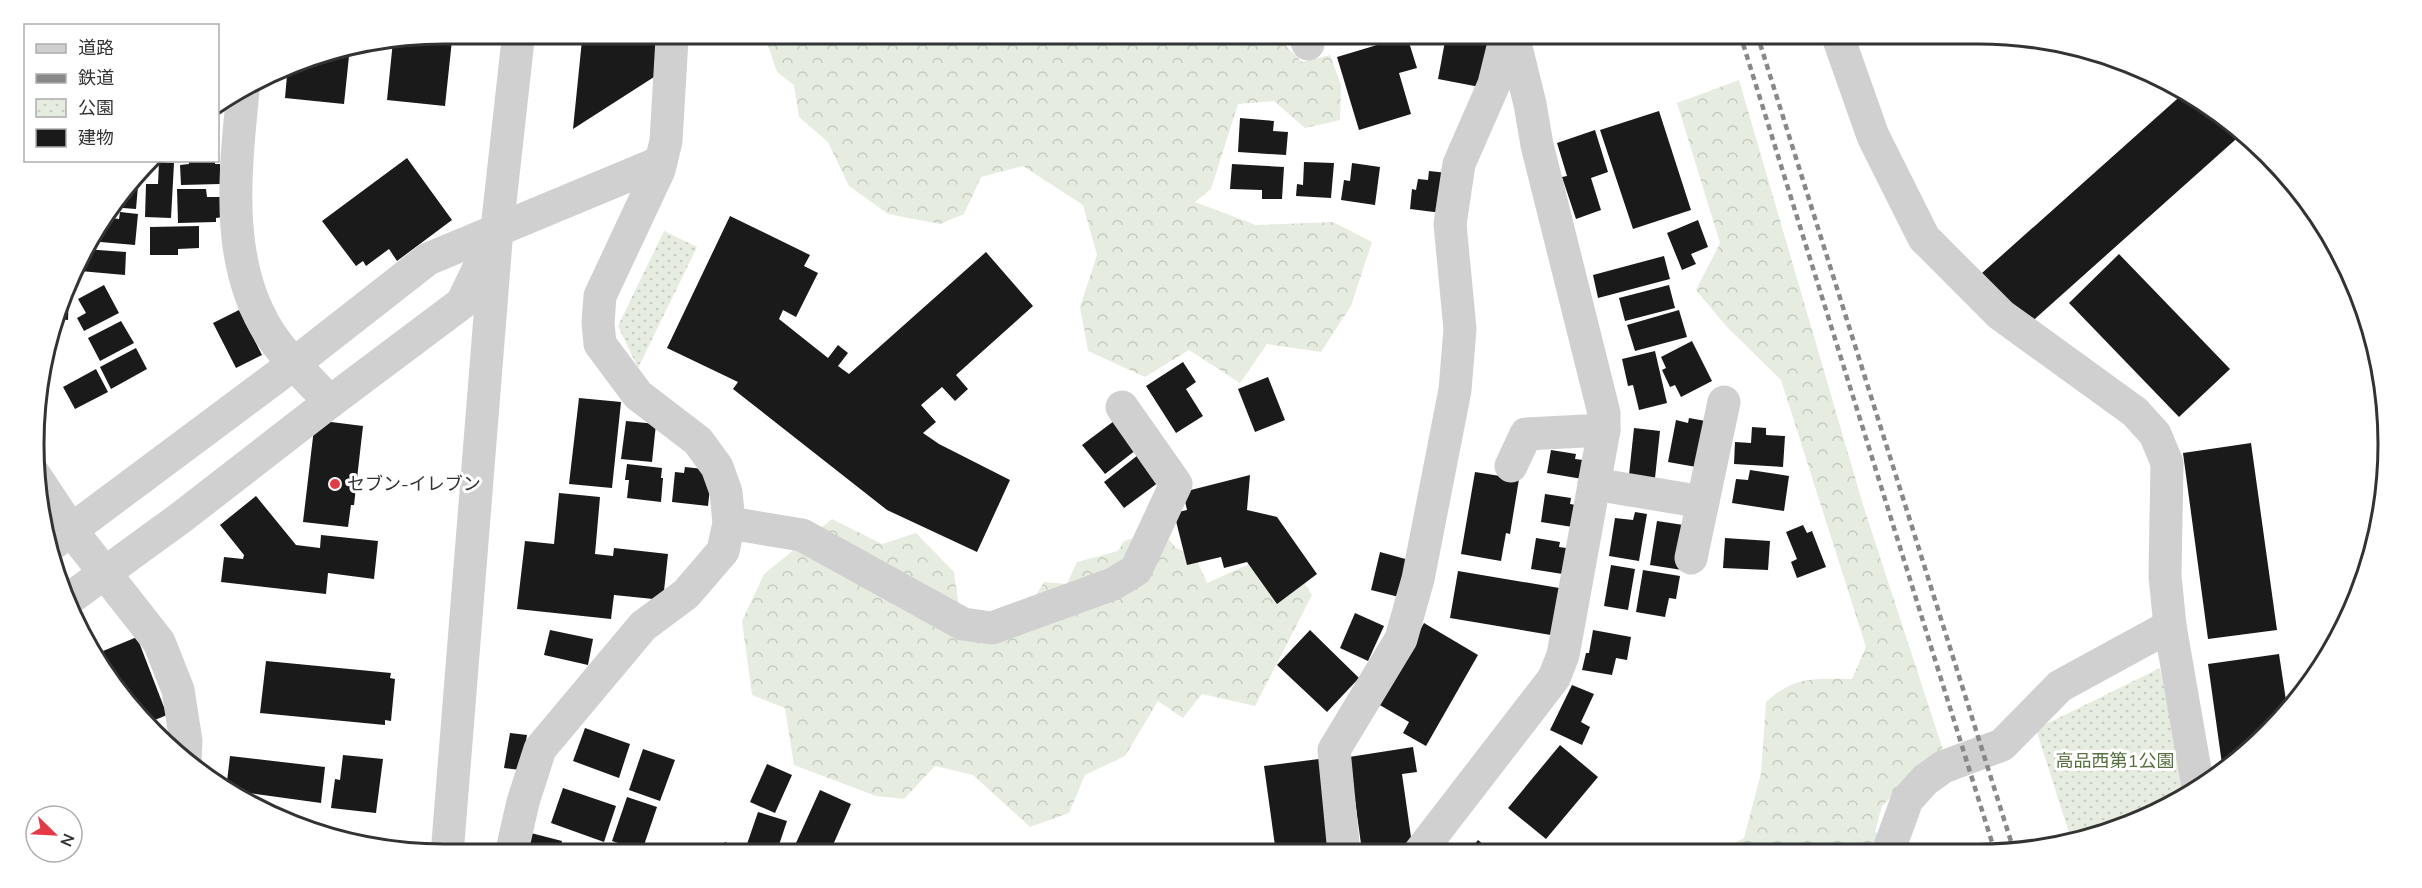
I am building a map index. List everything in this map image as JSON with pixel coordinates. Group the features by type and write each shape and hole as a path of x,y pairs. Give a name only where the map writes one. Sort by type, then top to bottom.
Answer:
{"street":[{"path":"448,844 497,229 518,44"},
{"path":"513,844 523,802 540,749 643,626 686,594 723,551 729,523 726,492 717,467 698,441 638,395 600,344 598,323 600,296 661,162 666,141 672,44"},
{"path":"1343,844 1334,750 1401,639 1418,579 1455,390 1460,329 1450,224 1459,164 1494,84 1504,44"},
{"path":"1426,844 1554,678 1563,655 1604,430 1604,413 1537,145 1530,104 1515,44"},
{"path":"1841,44 1873,136 1924,238 2001,315 2135,412 2155,434 2167,462 2165,576 2170,626 2197,780"},
{"path":"241,99 228,140 235,226 246,277 261,318 276,342 330,402"},
{"path":"59,539 295,363 428,259 661,162"},
{"path":"74,596 179,519 462,303 497,229"},
{"path":"1691,558 1724,402"},
{"path":"729,523 802,535 963,624 992,628 1113,584 1136,570 1176,484 1122,407"},
{"path":"1511,466 1526,434 1604,430"},
{"path":"1594,484 1703,502"},
{"path":"50,516 59,539 106,573 159,642 178,690 186,750"},
{"path":"1891,844 1908,800 1925,780 1942,767 2002,745 2060,686 2170,626"}],"green space":[{"path":"768,44 1284,44 1302,62 1330,55 1341,85 1340,120 1305,128 1274,101 1238,104 1211,189 1195,202 1256,225 1333,222 1372,242 1351,306 1321,352 1267,344 1240,383 1189,350 1145,377 1088,351 1080,307 1097,255 1083,205 1023,166 981,177 964,214 940,224 888,214 849,186 828,142 799,117 794,85 777,72"},
{"path":"1739,80 1864,508 1943,750 1915,772 1882,806 1875,832 1903,844 1733,844 1744,838 1761,773 1766,702 1787,687 1806,680 1852,679 1866,647 1781,380 1727,327 1696,290 1720,243 1677,103"},
{"path":"664,231 697,247 638,368 618,326"},
{"path":"832,519 882,544 916,533 954,572 959,607 987,614 1030,605 1044,582 1067,584 1077,562 1118,551 1124,541 1161,530 1176,548 1195,556 1207,583 1283,549 1312,595 1255,706 1202,694 1183,718 1158,701 1125,756 1085,775 1069,813 1030,827 973,775 935,766 904,799 876,796 794,765 785,708 752,695 742,621 764,574"},
{"name":"高品西第1公園","path":"2160,668 2184,787 2131,814 2069,834 2036,729"}],"building":[{"path":"452,44 445,106 387,100 392,47"},
{"path":"582,44 657,44 654,77 573,129"},
{"path":"1380,44 1410,44 1417,68 1399,73 1411,114 1359,130 1337,57"},
{"path":"1445,44 1493,44 1485,88 1438,79"},
{"path":"349,56 344,104 285,98 287,76"},
{"path":"2179,97 2201,111 2237,139 2028,325 1982,273"},
{"path":"1659,111 1691,210 1633,229 1600,130"},
{"path":"1240,118 1274,121 1273,131 1288,132 1286,155 1238,152"},
{"path":"1595,130 1608,172 1591,178 1601,210 1576,219 1562,177 1567,176 1557,143"},
{"path":"407,158 452,220 397,261 389,249 366,266 363,261 356,266 322,221"},
{"path":"189,162 215,162 215,164 220,164 220,184 181,185 180,165 189,164"},
{"path":"1304,162 1334,163 1331,198 1296,196 1297,184 1303,185"},
{"path":"159,163 174,163 171,218 145,217 146,184 158,184"},
{"path":"1352,163 1380,167 1375,205 1341,200 1344,180 1350,181"},
{"path":"1232,164 1284,167 1282,199 1262,199 1262,190 1230,189"},
{"path":"1429,171 1448,173 1442,213 1410,209 1412,189 1416,190 1418,179 1428,180"},
{"path":"138,186 136,209 120,208"},
{"path":"177,189 206,189 207,197 223,197 223,217 216,218 216,222 178,223"},
{"path":"120,212 138,214 135,245 98,242 113,218 119,219"},
{"path":"730,216 810,255 804,266 818,273 796,317 783,310 779,319 828,358 838,345 848,353 838,366 849,374 986,252 1033,306 956,375 968,389 955,401 942,387 921,405 936,422 923,433 939,444 1010,480 977,552 887,510 733,389 738,382 667,348"},
{"path":"1698,220 1708,247 1691,254 1696,264 1682,270 1667,233"},
{"path":"199,226 199,248 178,249 178,255 150,255 150,227"},
{"path":"94,250 126,252 125,275 83,271"},
{"path":"2119,254 2230,369 2179,417 2069,303"},
{"path":"1664,256 1670,279 1598,298 1593,275"},
{"path":"104,285 119,313 84,331 77,318 86,313 78,299"},
{"path":"1669,285 1675,308 1625,321 1619,298"},
{"path":"68,306 68,320 64,320"},
{"path":"239,310 262,355 236,368 213,323"},
{"path":"1679,310 1687,337 1635,351 1627,325"},
{"path":"121,321 134,343 100,361 88,338"},
{"path":"1692,341 1712,381 1681,397 1675,385 1670,387 1662,370 1666,368 1661,357"},
{"path":"136,348 147,369 111,389 100,367"},
{"path":"1655,351 1667,403 1639,410 1633,385 1628,386 1622,359"},
{"path":"1183,362 1196,382 1186,389 1203,416 1176,433 1146,386"},
{"path":"96,369 108,392 75,409 63,387"},
{"path":"1268,377 1285,420 1255,432 1238,389"},
{"path":"579,398 621,402 612,488 569,484"},
{"path":"1689,418 1711,422 1702,468 1668,462 1676,420 1688,423"},
{"path":"315,420 363,426 354,505 351,505 348,527 303,522"},
{"path":"626,421 656,424 652,462 621,459"},
{"path":"1114,421 1136,450 1105,474 1082,445"},
{"path":"1752,427 1766,428 1766,435 1785,436 1783,467 1734,464 1735,442 1751,443"},
{"path":"1634,428 1660,431 1655,478 1629,475"},
{"path":"2251,443 2277,630 2208,639 2183,453"},
{"path":"1551,450 1576,454 1575,459 1591,461 1588,480 1547,473"},
{"path":"1138,455 1159,482 1124,508 1104,482"},
{"path":"627,464 662,468 661,502 627,498 629,480 625,480"},
{"path":"685,467 712,470 708,506 672,502 675,472 684,473"},
{"path":"1750,470 1789,476 1784,511 1732,503 1736,479 1748,480"},
{"path":"1475,472 1519,479 1510,534 1506,533 1501,561 1461,554"},
{"path":"1250,475 1247,510 1277,517 1317,574 1277,604 1247,562 1224,568 1221,557 1187,565 1174,513 1187,510 1183,492"},
{"path":"559,493 600,497 595,554 613,556 614,548 668,554 663,600 614,595 611,619 517,609 525,541 554,544"},
{"path":"1545,494 1571,498 1570,504 1582,506 1579,528 1541,522"},
{"path":"256,496 296,545 320,548 321,535 378,541 374,579 328,573 326,594 221,582 224,557 243,559 244,555 220,525"},
{"path":"1635,512 1647,514 1639,561 1609,556 1615,518 1633,520"},
{"path":"1657,521 1690,526 1682,570 1650,565"},
{"path":"1803,525 1807,533 1812,531 1826,567 1797,578 1791,562 1797,559 1786,532"},
{"path":"1536,538 1560,542 1559,547 1573,549 1569,575 1531,569"},
{"path":"1725,538 1770,541 1768,570 1723,568"},
{"path":"1380,552 1409,560 1399,597 1371,590"},
{"path":"1611,565 1635,569 1628,610 1604,606"},
{"path":"1643,570 1680,576 1676,599 1669,598 1665,617 1636,612"},
{"path":"1458,571 1565,589 1557,636 1450,618"},
{"path":"1355,613 1384,626 1368,661 1340,648"},
{"path":"1424,623 1478,655 1426,746 1403,733 1409,722 1378,704"},
{"path":"550,630 593,639 588,665 544,655"},
{"path":"1310,630 1359,678 1327,712 1277,665"},
{"path":"1593,630 1631,637 1627,660 1616,658 1612,675 1582,670 1586,653 1589,653"},
{"path":"137,637 167,715 154,720 126,688 103,651"},
{"path":"2279,654 2286,700 2261,727 2222,762 2208,664"},
{"path":"266,661 391,673 390,678 395,679 391,721 385,720 385,725 260,713"},
{"path":"1572,685 1594,694 1581,722 1590,727 1582,745 1550,730"},
{"path":"585,728 630,744 619,778 573,761"},
{"path":"510,733 527,735 521,770 504,768"},
{"path":"1560,745 1598,777 1546,839 1508,808"},
{"path":"1413,747 1417,772 1402,774 1412,844 1361,844 1349,757"},
{"path":"643,749 675,760 660,801 629,790"},
{"path":"343,755 383,759 376,813 331,808 335,779 340,780"},
{"path":"230,756 325,767 321,803 248,793 227,781"},
{"path":"1319,759 1331,844 1275,844 1264,766"},
{"path":"767,764 792,775 775,813 750,802"},
{"path":"563,788 616,806 604,842 551,823"},
{"path":"820,790 851,804 833,844 796,844"},
{"path":"627,797 657,807 644,844 621,844 612,841"},
{"path":"758,812 787,821 779,844 747,844"},
{"path":"531,833 562,841 561,844 528,844"}],"railway":[{"path":"1743,44 1993,844"},
{"path":"1760,44 2012,843"}],"place":[{"name":"セブン-イレブン","path":"335,484"}]}
